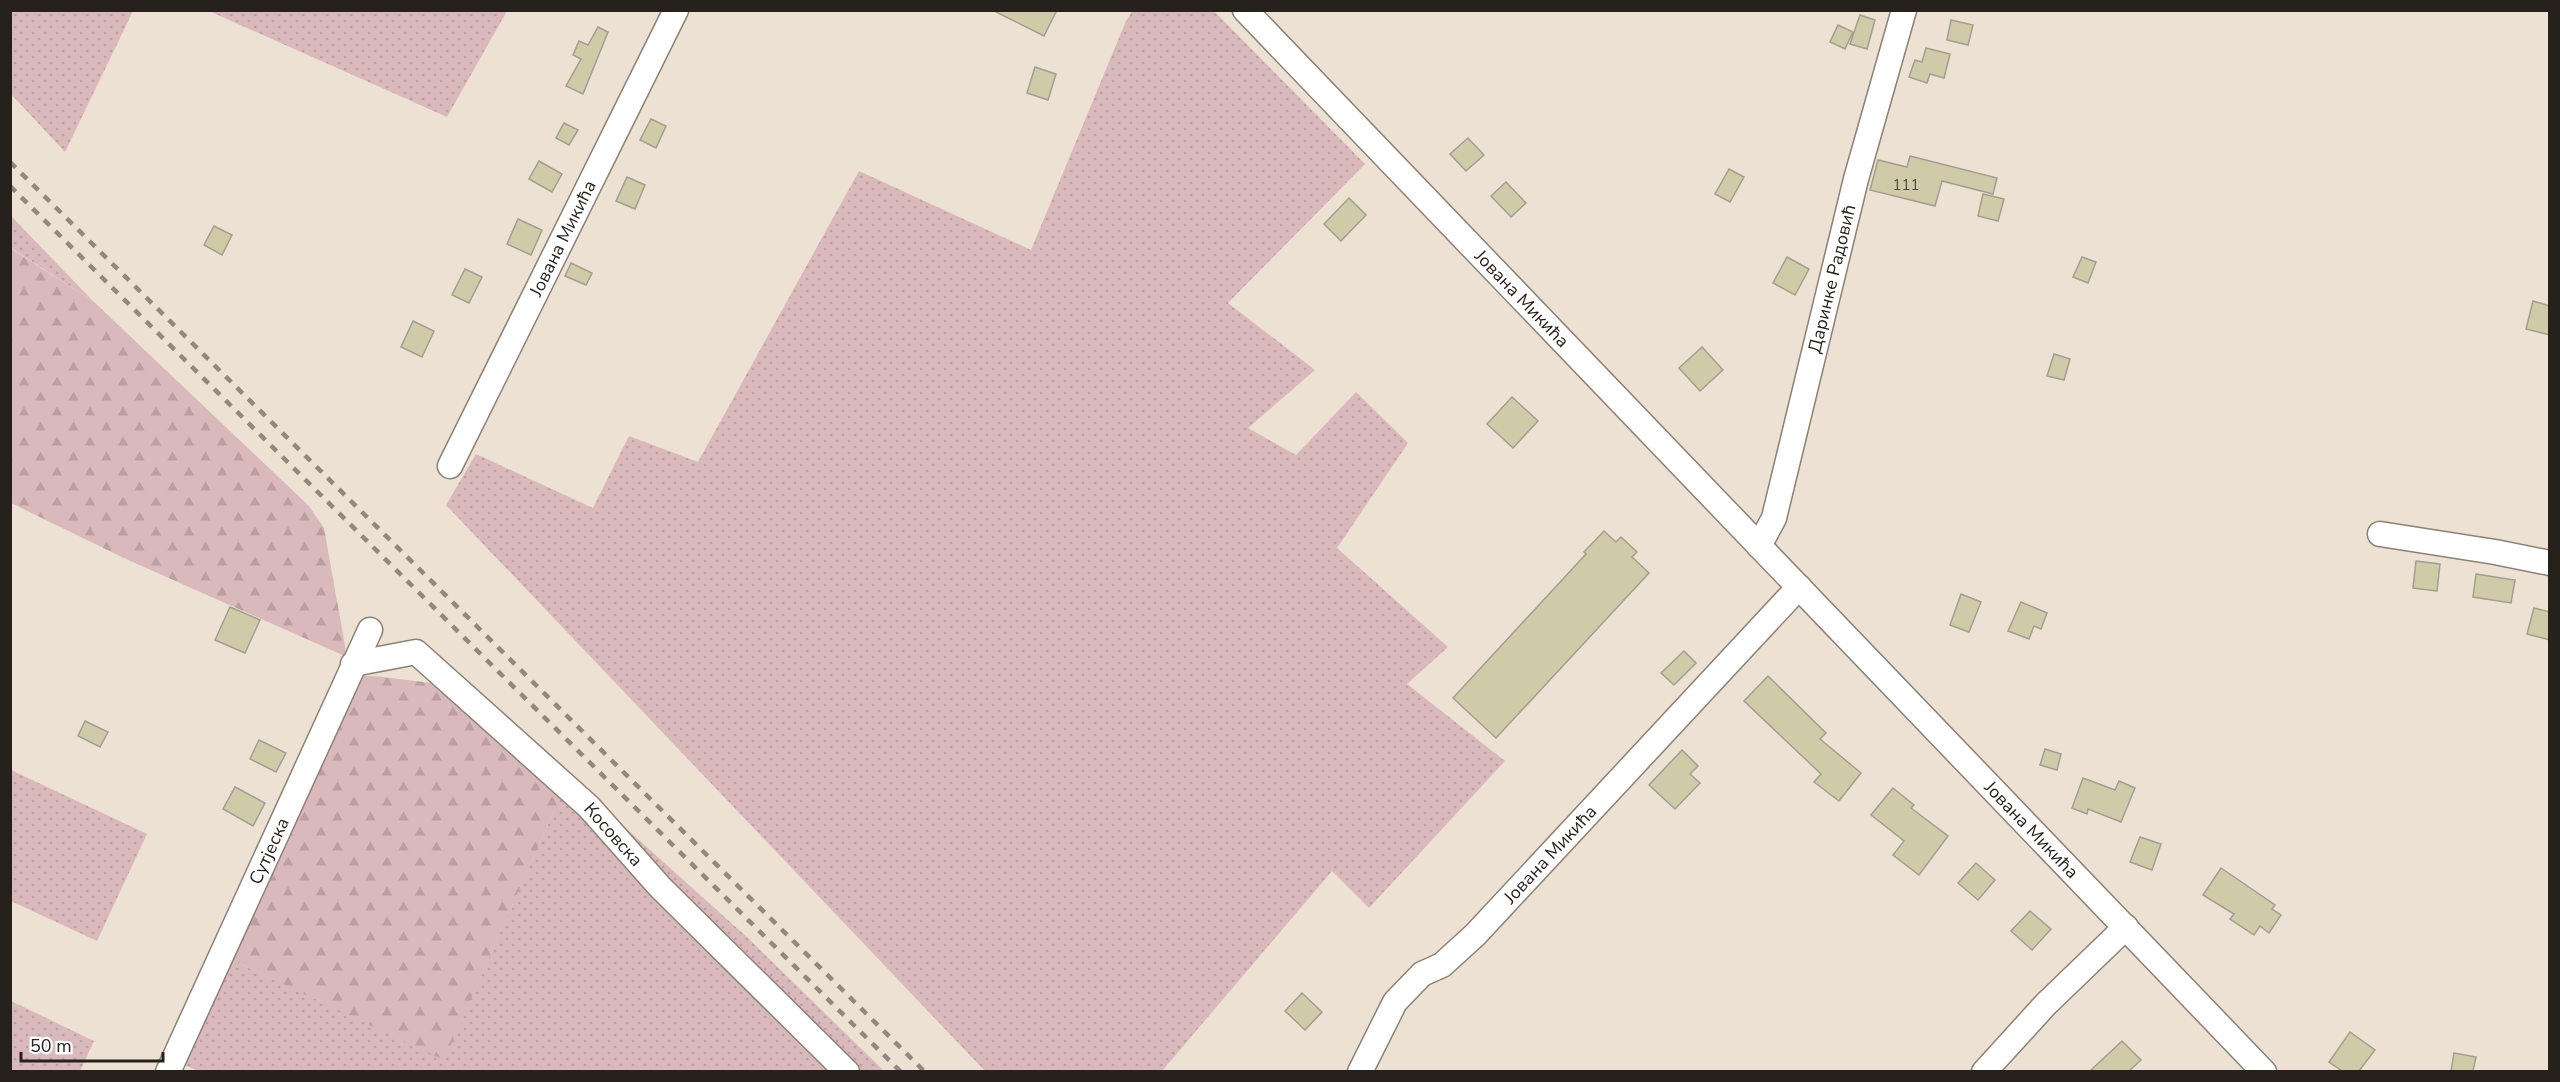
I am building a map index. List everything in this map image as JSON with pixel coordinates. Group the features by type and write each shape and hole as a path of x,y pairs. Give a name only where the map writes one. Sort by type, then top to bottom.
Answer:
{"street":[{"name":"Јована Микића","path":"450,466 676,10"},
{"name":"Јована Микића","path":"1245,10 2264,1071"},
{"name":"Даринке Радовић","path":"1759,546 1774,518 1856,179 1904,10"},
{"path":"2380,534 2495,552 2550,564"},
{"name":"Јована Микића","path":"1360,1071 1395,1002 1422,974 1442,965 1476,935 1799,587"},
{"name":"Сутјеска","path":"168,1071 370,630"},
{"name":"Косовска","path":"353,664 416,652 589,807 660,887 847,1071"},
{"path":"1984,1071 2046,1004 2126,927"}],"green space":[{"path":"11,10 133,11 65,152 11,94"},
{"path":"507,10 447,117 209,11"},
{"path":"1133,10 1214,11 1365,164 1228,303 1315,370 1248,428 1296,455 1356,392 1408,443 1337,548 1448,647 1407,684 1505,761 1369,908 1332,871 1162,1071 985,1071 446,505 476,454 593,508 629,436 698,462 859,171 1031,250 1126,21"},
{"path":"11,216 93,301 11,248"},
{"path":"10,248 93,301 309,506 324,528 347,657 126,559 11,503"},
{"path":"357,676 431,683 569,777 444,1060 232,960"},
{"path":"11,770 147,834 97,941 11,901"},
{"path":"569,777 749,939 884,1071 200,1072 183,1064 232,960 444,1059"},
{"path":"11,1001 94,1041 80,1071 11,1071"}],"building":[{"path":"992,10 1057,10 1044,36"},
{"path":"1860,15 1875,20 1867,49 1850,44"},
{"path":"1951,20 1973,25 1968,45 1947,40"},
{"path":"1838,25 1853,32 1845,49 1830,42"},
{"path":"598,27 608,32 583,94 566,86 581,59 573,55 579,41 588,45"},
{"path":"1926,48 1950,54 1944,78 1930,74 1927,83 1909,77 1915,60 1922,62"},
{"path":"1035,67 1056,74 1048,100 1027,93"},
{"path":"651,119 666,126 656,148 640,140"},
{"path":"564,123 578,130 569,145 556,138"},
{"path":"1468,138 1484,155 1466,171 1450,154"},
{"path":"1910,156 1997,178 1993,194 1942,181 1935,206 1870,190 1878,160 1907,167"},
{"path":"539,161 562,174 552,192 529,179"},
{"path":"1729,169 1744,177 1730,202 1715,194"},
{"path":"627,177 645,185 635,209 616,201"},
{"path":"1506,182 1526,203 1511,217 1491,196"},
{"path":"1983,194 2004,199 1998,221 1978,216"},
{"path":"1349,198 1366,215 1341,241 1324,224"},
{"path":"518,219 542,230 531,255 507,244"},
{"path":"214,226 232,235 222,255 204,245"},
{"path":"1787,257 1809,269 1795,295 1773,283"},
{"path":"2082,257 2096,262 2088,283 2073,277"},
{"path":"571,263 592,273 586,285 565,276"},
{"path":"465,269 482,277 469,303 452,295"},
{"path":"2533,301 2550,306 2550,335 2526,329"},
{"path":"413,321 434,331 422,357 401,347"},
{"path":"1702,347 1723,370 1700,391 1679,368"},
{"path":"2054,354 2070,359 2064,380 2047,376"},
{"path":"1512,397 1538,421 1513,448 1487,424"},
{"path":"1604,531 1616,542 1621,537 1637,552 1632,557 1649,573 1496,738 1453,698 1586,554 1584,552"},
{"path":"2416,561 2440,564 2437,591 2413,588"},
{"path":"2476,574 2515,580 2511,603 2473,597"},
{"path":"1961,594 1981,602 1969,632 1950,625"},
{"path":"2021,602 2047,613 2041,629 2034,626 2029,639 2008,631"},
{"path":"230,607 260,620 245,653 215,640"},
{"path":"2534,608 2550,612 2550,640 2527,634"},
{"path":"1684,651 1696,663 1674,685 1661,673"},
{"path":"1768,676 1826,733 1820,739 1861,773 1839,801 1814,782 1821,774 1744,701"},
{"path":"85,721 108,732 100,747 78,736"},
{"path":"259,740 286,753 276,772 250,759"},
{"path":"2045,749 2061,754 2057,770 2040,765"},
{"path":"1682,750 1698,766 1690,774 1700,783 1675,809 1649,785"},
{"path":"2083,778 2115,790 2119,781 2135,788 2121,822 2088,809 2087,814 2072,808"},
{"path":"235,787 265,803 253,826 223,809"},
{"path":"1893,788 1914,805 1911,808 1948,836 1919,875 1893,855 1904,841 1871,815"},
{"path":"2140,837 2161,844 2152,870 2130,862"},
{"path":"1976,863 1995,880 1978,900 1958,883"},
{"path":"2221,868 2275,905 2272,909 2281,915 2269,933 2260,926 2254,935 2230,919 2234,914 2203,895"},
{"path":"2030,911 2051,929 2032,950 2011,931"},
{"path":"1302,993 1322,1012 1305,1030 1285,1011"},
{"path":"2350,1032 2375,1050 2359,1071 2342,1071 2329,1062"},
{"path":"2122,1041 2141,1060 2129,1071 2090,1071"},
{"path":"2454,1053 2476,1057 2473,1071 2451,1071"}],"railway":[{"path":"10,162 925,1072"},
{"path":"10,186 901,1072"}]}
